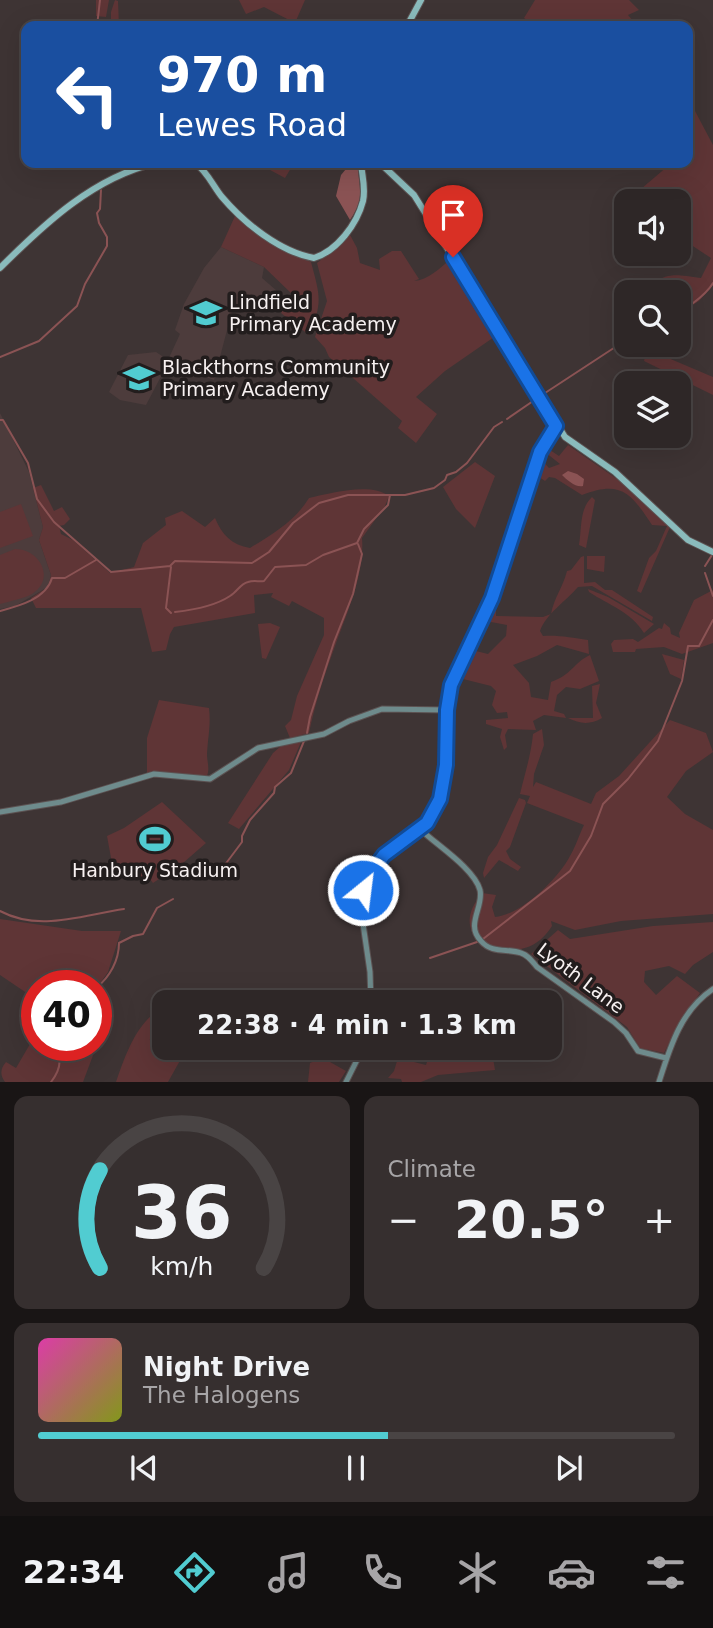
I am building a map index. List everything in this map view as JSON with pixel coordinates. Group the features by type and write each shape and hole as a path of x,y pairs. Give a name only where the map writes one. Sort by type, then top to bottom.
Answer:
{"main road":[{"path":"410,21 421,0"},
{"path":"0,268 32,236 85,194 134,168"},
{"path":"200,168 228,204 243,217 296,254 314,258 332,248 352,225 363,202 362,168"},
{"path":"385,168 414,195 556,426 575,446 615,472 688,540 713,552"}],"street":[{"path":"371,990 360,910 365,885 384,855 432,817 440,799 446,765 447,710 451,685 492,598 540,452 556,426"},
{"path":"0,812 61,802 154,774 210,779 258,748 324,734 382,709 447,710"},
{"name":"Lyoth Lane","path":"420,829 444,847 474,878 480,890 475,916 475,930 479,941 491,949 520,952 528,957 537,967 614,1022 626,1033 638,1051 666,1058"},
{"path":"659,1082 681,1023 713,989"},
{"path":"346,1082 357,1060"}],"shaded area":[{"path":"96,0 109,0 106,17 96,16"},
{"path":"115,0 118,1 119,21 111,21"},
{"path":"239,0 305,0 296,21 264,7 246,14"},
{"path":"535,0 629,0 639,10 628,15 633,21 528,21 524,18"},
{"path":"695,111 713,145 713,285 691,306 691,280 658,280 682,275 701,278 711,258 691,245 691,189 641,189 666,168 693,168"},
{"path":"266,168 291,168 285,178"},
{"path":"346,169 358,169 360,190 359,201 350,220 336,196 341,175"},
{"path":"235,216 262,238 311,262 319,299 309,335 281,313 293,295 264,267 221,247"},
{"path":"349,233 357,248 360,263 380,270 379,259 392,251 401,251 419,279 414,281 429,276 451,259 497,335 445,371 416,397 437,414 416,443 398,428 402,421 329,357 315,337 327,301 317,263"},
{"name":"Lindfield Primary Academy","path":"221,247 264,267 262,278 277,291 250,315 232,311 214,380 168,363 146,405 120,400 109,392 128,355 156,352 168,360 180,334 175,330 184,304 204,268"},
{"path":"645,357 666,357 713,377 713,395 691,384 691,371 664,371 644,361"},
{"path":"0,413 29,472 43,527 39,540 51,575 48,587 15,606 0,609"},
{"path":"568,445 627,486 670,527 641,593 637,591 649,558 656,551 667,526 652,525 638,505 624,492 606,489 582,495 555,478 549,477 545,481 539,477 515,543 541,459 549,468 560,464 545,452 547,448 559,456"},
{"path":"475,462 495,476 475,528 456,509 443,487"},
{"path":"568,471 584,479 583,486 575,485 562,475"},
{"path":"41,485 54,511 62,507 70,519 59,526 61,534 73,540 110,573 134,567 143,543 166,525 165,518 182,511 205,527 215,518 228,538 250,548 290,520 309,498 361,489 389,496 362,538 358,580 323,680 309,733 290,738 285,726 291,720 297,696 324,635 324,618 292,601 289,606 271,597 273,593 254,595 255,613 174,627 166,650 152,652 141,608 36,608 31,598 48,587 51,575 39,540 43,527 33,488"},
{"path":"592,497 595,500 586,548 579,545 585,507"},
{"path":"21,504 33,536 0,548 0,512"},
{"path":"15,549 24,550 38,559 44,573 43,581 32,594 0,604 0,555"},
{"path":"584,556 584,583 595,582 605,590 612,590 653,617 652,621 592,586 578,587 551,614 567,571"},
{"path":"587,556 605,556 604,572 587,569"},
{"path":"588,589 608,597 654,624 644,633 626,614"},
{"path":"713,590 713,643 682,654 664,647 636,649 635,652 613,652 611,644 614,640 633,639 638,642 659,628 662,629 664,623 670,628 671,634 680,638 679,633 694,600"},
{"path":"494,600 496,616 543,617 551,614 540,631 543,636 588,640 589,654 557,645 513,665 529,683 531,697 548,700 551,682 564,676 590,655 599,681 580,689 566,687 557,695 554,711 564,714 566,718 544,715 533,721 536,730 508,729 505,735 507,747 504,750 500,737 502,729 486,724 486,720 508,718 507,712 497,713 492,705 496,691 491,686 459,678 472,650 488,654 506,636 507,625 491,622 487,618"},
{"path":"270,623 280,627 266,659 262,658 258,624"},
{"path":"662,654 684,660 681,679 670,674"},
{"path":"600,684 596,703 602,718 585,723 568,718 593,718 592,686"},
{"path":"159,700 209,708 207,776 147,773 147,738"},
{"path":"670,720 706,733 713,752 686,771 667,797 685,814 713,830 713,914 621,921 575,930 551,921 552,926 545,935 529,946 512,950 482,947 470,927 470,914 482,893 496,895 492,907 495,917 505,915 527,903 557,875 574,848 584,825 527,803 530,796 520,794 533,734 542,729 544,745 534,774 533,787 536,782 591,804 596,793 619,776"},
{"path":"301,742 289,770 239,829 228,823 273,753 281,746"},
{"path":"519,798 526,803 510,847 506,851 510,859 521,867 518,871 499,860 484,878 488,857 497,845"},
{"name":"Hanbury Stadium","path":"162,802 206,843 183,863 153,883 146,874 139,879 129,867 114,874 107,836 124,828"},
{"path":"0,919 82,931 121,931 109,970 21,970 21,989 0,975"},
{"path":"713,922 713,952 693,965 685,974 669,966 645,971 644,982 656,995 677,976 700,993 664,1053 640,1048 627,1027 531,954 558,930 570,939 653,926"},
{"path":"152,1016 152,1040 149,1039 152,1041 152,1060 180,1060 168,1082 116,1082 128,1050"},
{"path":"21,1059 91,1061 83,1082 5,1082 1,1072 6,1062 16,1068"},
{"path":"317,1060 330,1062 346,1071 339,1082 308,1082 310,1063"},
{"path":"397,1060 426,1065 428,1060 493,1060 495,1070 438,1075 421,1082 402,1082 401,1079 388,1078"}],"waterway":[{"path":"98,21 100,0"},
{"path":"0,357 39,341 77,306 85,284 107,246 107,237 97,213 100,209 101,190"},
{"path":"691,305 713,283"},
{"path":"542,395 614,348"},
{"path":"507,419 536,399"},
{"path":"0,420 3,420 28,463 37,499 54,522 111,572 170,566 175,561 252,563 269,552 293,523 319,503 348,495 405,495 434,488 445,480 447,475 467,463 494,427 502,422"},
{"path":"175,612 218,602 245,583 264,581 275,567 306,565 323,555 357,543 364,529 388,505 390,495"},
{"path":"307,733 334,642 353,594 362,554 358,544"},
{"path":"705,566 712,555"},
{"path":"0,611 31,600 44,591 52,578 65,578 96,560"},
{"path":"171,567 166,608 171,613"},
{"path":"705,573 713,596"},
{"path":"483,939 570,871 591,836 603,804 628,779 658,741 682,681 688,646 699,646 713,620"},
{"path":"224,866 242,842 250,820 274,793 275,787 291,773 304,741"},
{"path":"112,970 119,943 143,934 157,908 173,899"},
{"path":"0,911 15,917 45,921 124,909"},
{"path":"430,958 477,942"},
{"path":"51,1082 60,1061"}],"place":[{"name":"Lindfield Primary Academy","path":"206,313"},
{"name":"Blackthorns Community Primary Academy","path":"139,378"},
{"name":"Hanbury Stadium","path":"155,839"}],"route":[{"path":"363,890 384,855 427,823 440,799 446,765 447,710 451,685 492,598 540,452 556,426 453,257"}]}
